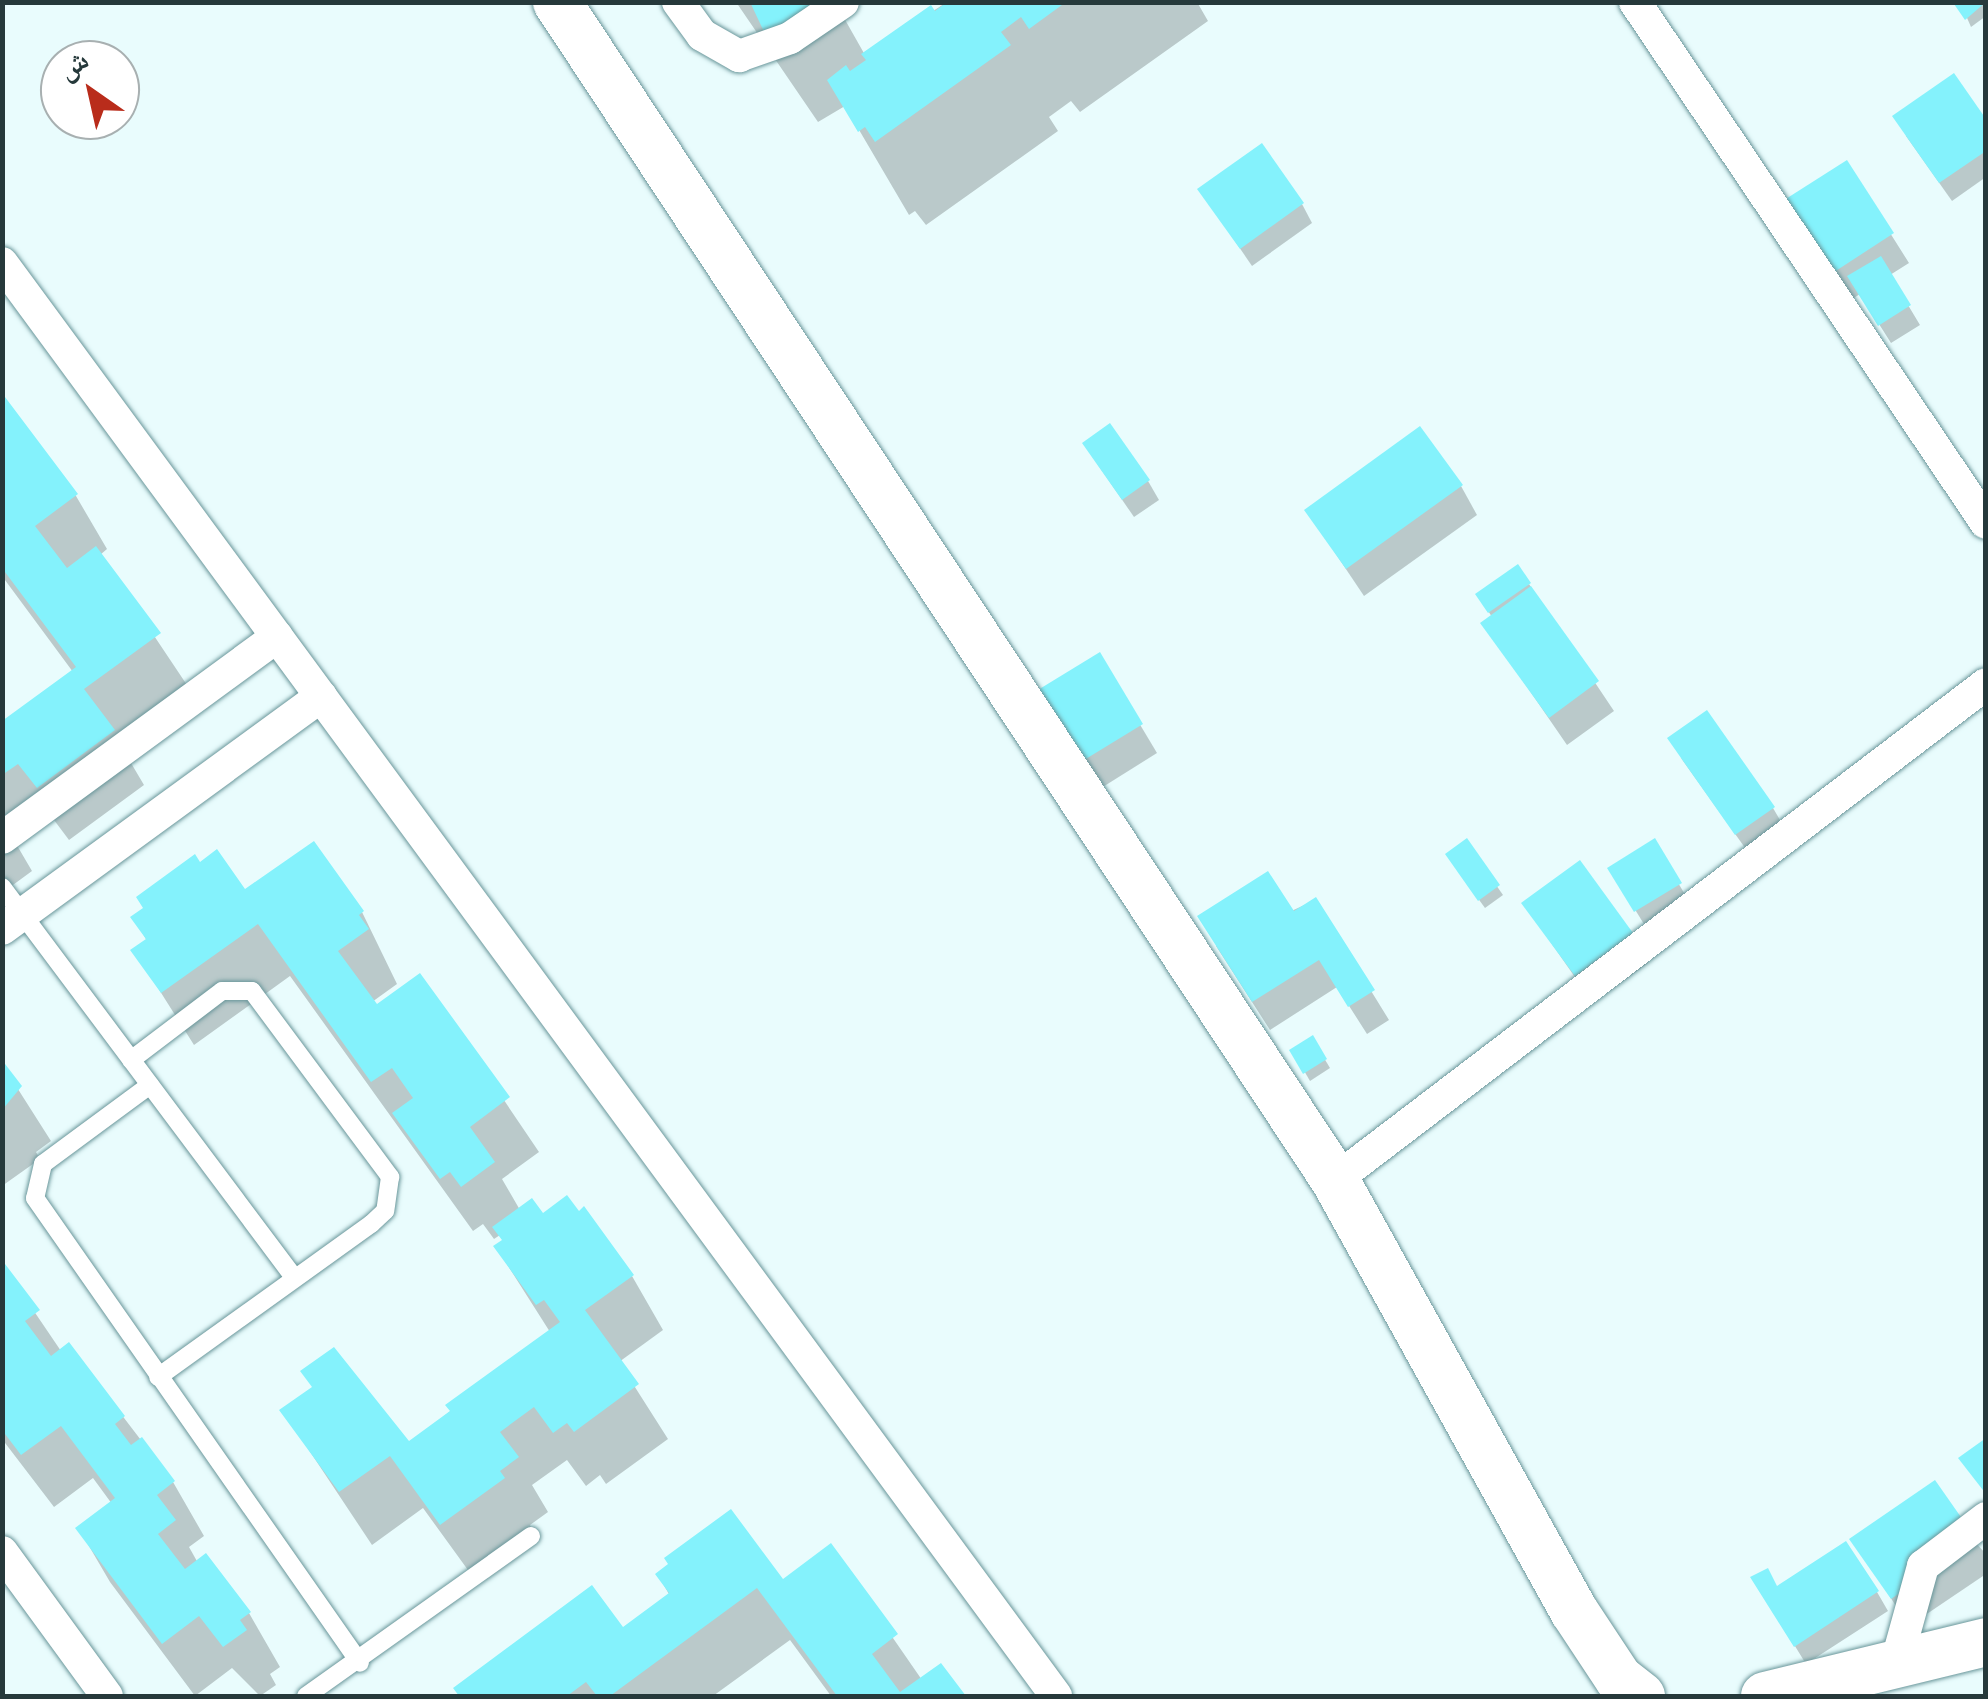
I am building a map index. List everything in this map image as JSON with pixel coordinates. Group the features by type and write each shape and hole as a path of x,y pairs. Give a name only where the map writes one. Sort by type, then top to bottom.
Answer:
{"street":[{"path":"557,2 1335,1180 1574,1611 1619,1679 1641,1696"},
{"path":"678,2 702,35 739,56 790,38 843,2"},
{"path":"1635,2 1986,523"},
{"path":"2,263 1056,1696"},
{"path":"2,838 277,637"},
{"path":"1335,1180 1986,684"},
{"path":"12,922 320,696"},
{"path":"1897,1660 1923,1566 1986,1518"},
{"path":"7,1567 107,1696"},
{"path":"1765,1696 1897,1660 1986,1642"}],"lane":[{"path":"2,887 12,922 131,1060 294,1278"},
{"path":"131,1060 231,986 259,999 390,1177 385,1212 158,1377"},
{"path":"150,1086 43,1164 35,1198 360,1662"},
{"path":"306,1696 360,1662 531,1536"}],"building":[{"path":"750,2 817,2 767,38"},
{"path":"947,2 1066,2 1029,29 1021,17 1001,32 1011,45 875,142 865,127 858,132 827,80 846,65 850,71 866,60 861,54 931,5 935,11"},
{"path":"1956,2 1986,2 1965,20 1954,4"},
{"path":"1954,73 1986,119 1986,151 1939,183 1892,116"},
{"path":"1262,143 1304,203 1240,249 1197,189"},
{"path":"1847,160 1894,233 1828,276 1781,202"},
{"path":"1881,256 1911,305 1878,326 1847,276"},
{"path":"2,393 78,494 35,526 67,568 96,546 161,633 84,689 115,730 37,788 18,764 2,775 2,721 76,667 2,568"},
{"path":"1110,423 1150,480 1122,500 1082,443"},
{"path":"1420,426 1463,485 1346,569 1304,510"},
{"path":"1518,564 1531,583 1488,613 1475,594"},
{"path":"1531,586 1599,681 1549,718 1480,623"},
{"path":"1100,652 1143,724 1071,768 1028,696"},
{"path":"1707,710 1775,807 1735,835 1667,738"},
{"path":"1467,838 1500,885 1478,901 1445,854"},
{"path":"1655,838 1682,883 1634,912 1607,868"},
{"path":"314,841 364,911 359,915 369,929 338,951 377,1004 420,973 510,1097 470,1127 495,1162 461,1187 450,1172 440,1179 392,1113 413,1098 392,1068 371,1082 258,924 161,993 130,950 146,939 130,917 143,908 136,897 195,854 200,862 217,849 245,889"},
{"path":"1580,860 1633,933 1575,976 1521,903"},
{"path":"1268,871 1294,911 1316,897 1375,990 1348,1007 1319,960 1252,1002 1197,916"},
{"path":"1313,1035 1327,1059 1303,1074 1289,1050"},
{"path":"2,1060 22,1086 2,1110"},
{"path":"567,1195 579,1211 584,1206 634,1275 585,1310 639,1384 574,1432 567,1423 553,1433 534,1407 500,1432 519,1457 500,1471 505,1478 440,1525 390,1456 339,1492 279,1410 312,1387 300,1371 334,1347 409,1441 450,1411 445,1405 560,1322 544,1300 536,1305 493,1246 502,1240 492,1227 532,1198 543,1213"},
{"path":"2,1260 40,1310 25,1321 51,1356 69,1342 125,1416 115,1424 131,1445 142,1437 175,1481 157,1495 176,1520 158,1534 185,1569 206,1553 251,1612 240,1620 247,1630 223,1647 199,1616 162,1644 75,1528 115,1498 61,1426 21,1455 2,1430"},
{"path":"1986,1438 1986,1494 1958,1458"},
{"path":"1935,1480 1977,1540 1891,1599 1849,1539"},
{"path":"731,1509 783,1579 831,1543 898,1634 872,1654 900,1692 941,1663 966,1696 837,1696 757,1588 610,1696 597,1696 586,1682 567,1696 459,1696 453,1688 592,1585 623,1627 669,1593 655,1574 668,1564 664,1558"},
{"path":"1846,1541 1879,1591 1794,1647 1750,1577 1768,1568 1777,1586"}]}
